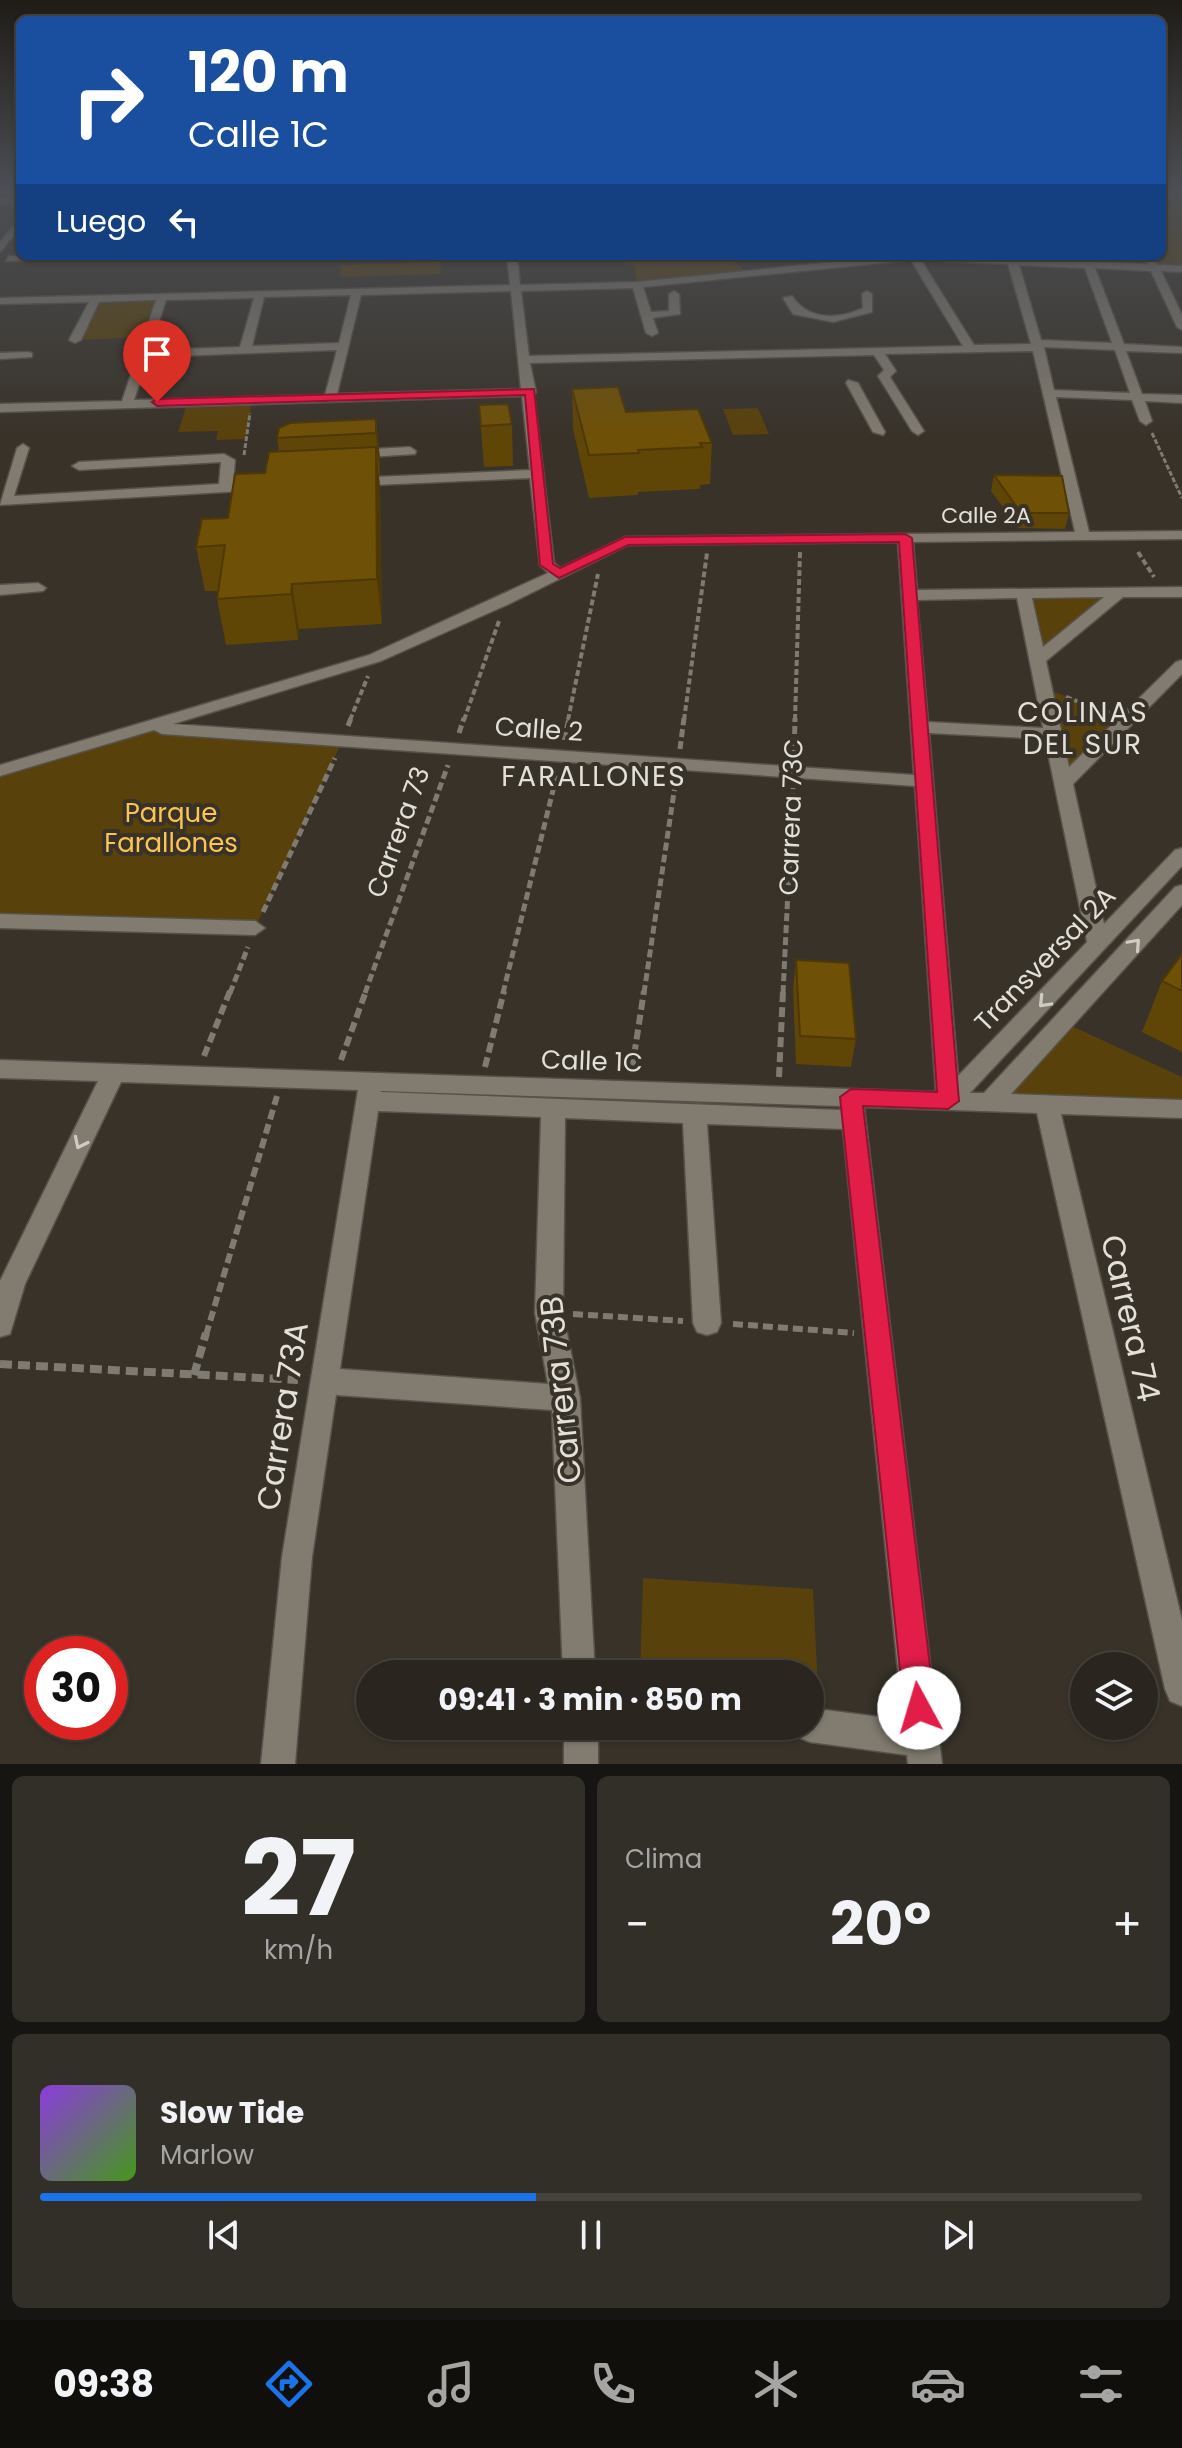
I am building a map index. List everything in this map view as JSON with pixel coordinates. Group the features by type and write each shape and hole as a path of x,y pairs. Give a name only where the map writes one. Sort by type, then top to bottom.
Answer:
{"street":[{"path":"514,273 530,392 547,565 559,574"},
{"path":"0,301 260,294 316,288 357,292 637,285 748,273"},
{"path":"924,273 970,348"},
{"path":"1016,273 1037,345 1083,536"},
{"path":"1092,273 1146,421"},
{"path":"1157,273 1182,326"},
{"path":"637,285 652,333"},
{"path":"331,396 357,292"},
{"path":"245,350 260,294"},
{"path":"647,315 675,314 674,294"},
{"path":"525,360 840,335 853,318 868,310 867,294"},
{"path":"127,404 162,297"},
{"path":"75,340 96,298"},
{"path":"788,298 797,312 877,350 1037,345 1182,350"},
{"path":"144,354 343,346"},
{"path":"877,350 890,371 874,389 879,432"},
{"path":"0,356 28,355"},
{"path":"874,389 918,431"},
{"path":"0,408 530,392"},
{"path":"1049,393 1182,399"},
{"path":"23,448 3,501 226,488 274,481"},
{"path":"336,455 410,451"},
{"path":"79,466 224,458 228,460 226,488"},
{"path":"336,483 536,474"},
{"name":"Calle 2A","path":"0,771 375,658 506,600 625,541 1182,535"},
{"path":"905,538 948,1101"},
{"path":"0,590 38,588"},
{"path":"1023,592 1098,946"},
{"path":"1037,660 1120,592"},
{"path":"910,595 1182,592"},
{"path":"1063,783 1126,718 1174,682 1182,665"},
{"path":"920,727 1054,734"},
{"name":"Calle 2","path":"149,728 925,781"},
{"name":"Transversal 2A","path":"948,1101 1182,854"},
{"name":"Transversal 2A","path":"990,1102 1182,892"},
{"path":"0,921 255,928"},
{"name":"Calle 1C","path":"0,1069 334,1080 369,1091 480,1085 779,1095 852,1108 948,1101 1182,1109"},
{"path":"0,1325 6,1284 114,1073"},
{"path":"369,1091 553,1107 694,1114 852,1108 924,1752 824,1728"},
{"name":"Carrera 73A","path":"278,1764 297,1557 369,1091"},
{"name":"Carrera 74","path":"1047,1104 1182,1689"},
{"name":"Carrera 73B","path":"553,1107 549,1313 566,1398 578,1660"},
{"path":"694,1114 707,1323"},
{"path":"323,1381 566,1398"},
{"path":"581,1740 581,1764"}],"path":[{"path":"1146,421 1182,498"},
{"path":"245,449 246,439"},
{"path":"1127,536 1163,592"},
{"name":"Carrera 73C","path":"779,1095 794,772 800,539"},
{"path":"629,1090 709,540"},
{"path":"480,1085 561,756 603,553"},
{"name":"Carrera 73","path":"334,1080 506,600"},
{"path":"196,1075 255,928 342,741 375,658"},
{"path":"1043,688 1126,718"},
{"path":"194,1375 283,1078"},
{"path":"549,1313 879,1334"},
{"path":"0,1364 323,1381"}],"green space":[{"path":"340,273 441,274 340,277"},
{"path":"635,273 749,274 637,285"},
{"path":"162,297 149,337 75,340 96,298"},
{"path":"252,399 246,439 216,440 218,431 178,432 188,401"},
{"path":"758,408 769,434 733,435 723,409"},
{"path":"1023,592 1120,592 1037,660"},
{"path":"1043,688 1126,718 1063,783"},
{"name":"Parque Farallones","path":"149,728 342,741 255,928 0,921 0,771"},
{"path":"1063,1022 1182,1077 1182,1109 990,1102"},
{"path":"643,1578 813,1589 817,1660 640,1660"}],"building":[{"path":"618,387 626,412 698,409 712,443 700,443 702,447 589,455 572,389"},
{"path":"508,404 512,424 481,426 479,405"},
{"path":"376,419 376,433 277,438 279,428 290,423"},
{"path":"376,447 377,579 292,584 291,594 217,599 225,545 196,547 202,519 228,518 235,474 265,473 269,452"},
{"path":"994,475 1062,476 1069,513 1021,513"},
{"path":"1182,954 1182,991 1162,981"},
{"path":"796,960 849,963 856,1039 800,1036"}],"district":[{"name":"COLINAS DEL SUR","path":"1083,728"},
{"name":"FARALLONES","path":"594,776"}],"route":[{"path":"157,402 530,392 547,565 559,574 625,541 905,538 948,1101 851,1097 919,1708"}]}
